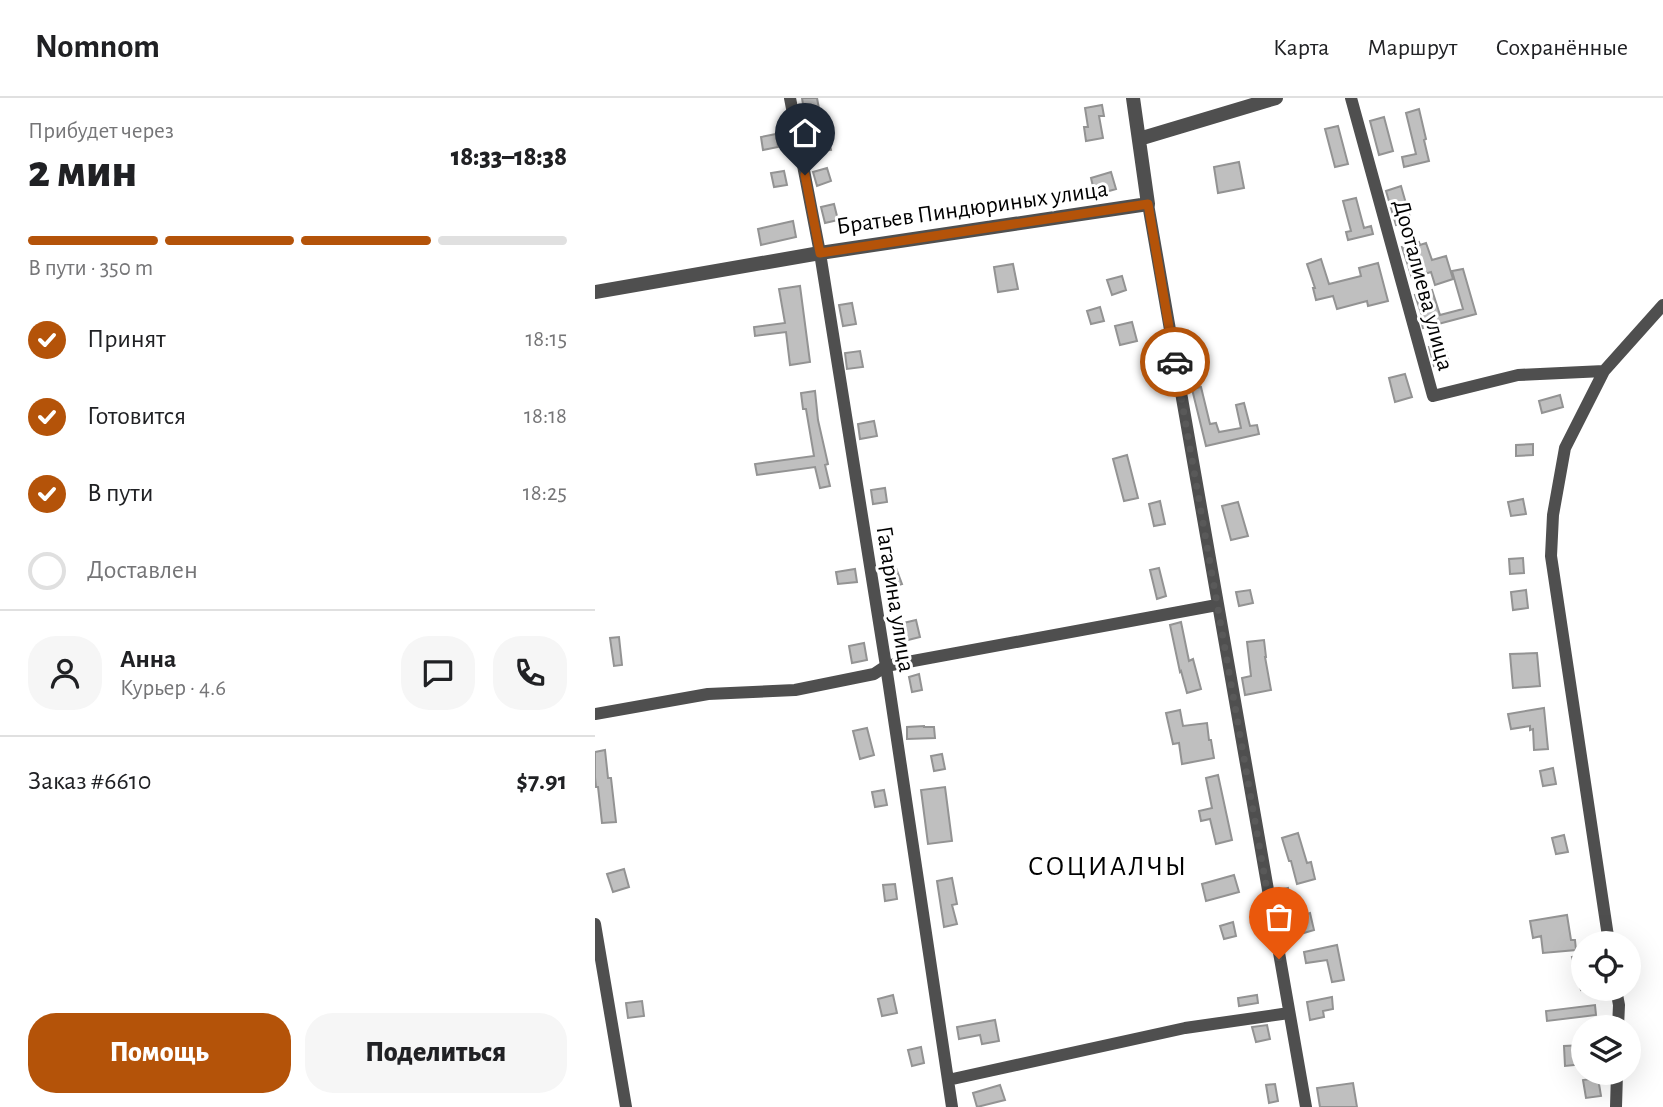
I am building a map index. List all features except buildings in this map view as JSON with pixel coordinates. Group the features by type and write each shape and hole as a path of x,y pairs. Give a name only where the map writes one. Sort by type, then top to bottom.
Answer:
{"street":[{"name":"Гагарина улица","path":"790,98 820,253 953,1107"},
{"path":"1133,98 1148,204 1305,1107"},
{"path":"1139,139 1276,98"},
{"name":"Дооталиева улица","path":"1352,98 1433,397 1518,374 1604,371"},
{"name":"Братьев Пиндюриных улица","path":"595,292 820,253 1148,204"},
{"path":"1607,931 1551,556 1553,514 1565,448 1604,371 1663,305"},
{"path":"595,714 708,694 795,691 874,674 886,666 1217,605"},
{"path":"595,924 626,1107"},
{"path":"948,1080 1185,1028 1289,1013"},
{"path":"1616,1107 1617,1085"}],"way so far":[{"path":"1175,362 1279,959"}],"district":[{"name":"СОЦИАЛЧЫ","path":"1108,865"}],"route":[{"path":"805,175 820,253 1148,204 1175,362"}]}
